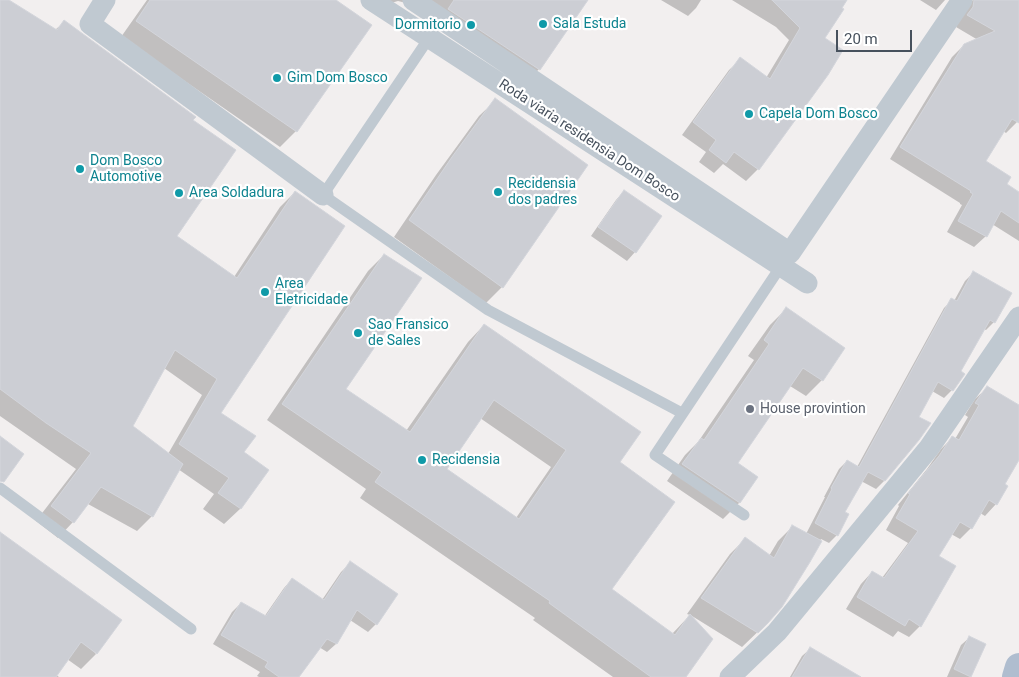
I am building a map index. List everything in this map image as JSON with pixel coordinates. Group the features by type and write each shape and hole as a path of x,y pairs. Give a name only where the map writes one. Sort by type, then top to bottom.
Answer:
{"main road":[{"path":"1016,677 1019,667"}],"street":[{"path":"105,0 90,24 323,195"},
{"name":"Roda viaria residensia Dom Bosco","path":"371,0 786,260 807,283"},
{"path":"413,0 786,260 962,0"},
{"path":"730,677 777,632 929,448 1019,317"}],"lane":[{"path":"442,19 323,195 488,310 682,414"},
{"path":"744,515 654,454 786,260"},
{"path":"0,488 192,629"}],"building":[{"path":"0,0 9,0 57,30 64,20 196,117 193,120 236,150 177,236 237,278 295,191 345,226 221,413 256,436 244,452 269,470 241,509 218,493 229,478 179,444 217,379 175,350 133,426 183,464 153,517 101,487 74,523 51,506 91,453 0,389"},
{"name":"Gim Dom Bosco","path":"150,0 336,0 372,25 297,132 136,21"},
{"name":"Sala Estuda","path":"454,0 588,0 540,70 448,9"},
{"path":"772,0 847,0 842,8 844,9 825,38 843,50 828,75 759,170 734,152 726,163 709,150 716,140 693,122 740,57 770,79 800,28"},
{"path":"974,0 1019,0 1019,123 1012,119 986,161 1011,177 1007,184 1019,192 1019,223 1001,211 987,237 958,221 973,194 971,191 900,147 964,44 995,31 967,15 973,7"},
{"name":"Recidensia dos padres","path":"495,98 588,165 503,288 409,220"},
{"path":"624,190 662,216 636,253 598,227"},
{"path":"384,254 422,278 346,389 410,432 484,324 641,432 620,462 675,502 612,589 675,635 690,614 713,639 686,677 651,677 549,603 550,601 375,482 382,472 282,404","holes":["494,400 566,450 519,519 447,469"]},
{"path":"973,271 1012,293 995,323 990,320 961,371 965,374 953,391 938,382 919,417 931,423 885,481 868,472 845,512 849,514 838,536 815,523 831,488 847,460 859,467 951,298 957,301"},
{"name":"House provintion","path":"786,307 845,348 823,381 803,368 738,463 758,477 740,503 682,464 701,438 704,440 769,344 764,340"},
{"path":"987,386 1019,405 1019,460 1005,484 1008,486 997,505 989,500 972,529 960,522 939,556 956,566 921,627 909,619 905,626 857,597 872,571 884,578 918,531 896,518 910,494 908,493 939,456 952,436 959,440 979,405 975,403"},
{"path":"0,436 24,454 4,482 0,481"},
{"path":"792,525 822,541 782,607 758,633 701,598 745,537 774,558"},
{"path":"0,532 122,620 97,654 81,642 56,677 0,677"},
{"path":"350,561 398,594 377,625 357,610 337,644 327,639 299,677 279,677 265,667 268,662 221,635 241,602 266,616 292,578 324,600"},
{"path":"969,636 986,644 971,677 954,669"},
{"path":"810,647 861,677 792,677"}],"place":[{"name":"Sala Estuda","path":"543,24"},
{"name":"Dormitorio","path":"471,25"},
{"name":"Gim Dom Bosco","path":"277,78"},
{"name":"Capela Dom Bosco","path":"749,114"},
{"name":"Dom Bosco Automotive","path":"80,169"},
{"name":"Recidensia dos padres","path":"498,192"},
{"name":"Area Soldadura","path":"179,193"},
{"name":"Area Eletricidade","path":"265,292"},
{"name":"Sao Fransico de Sales","path":"358,333"},
{"name":"House provintion","path":"750,409"},
{"name":"Recidensia","path":"422,460"}]}
